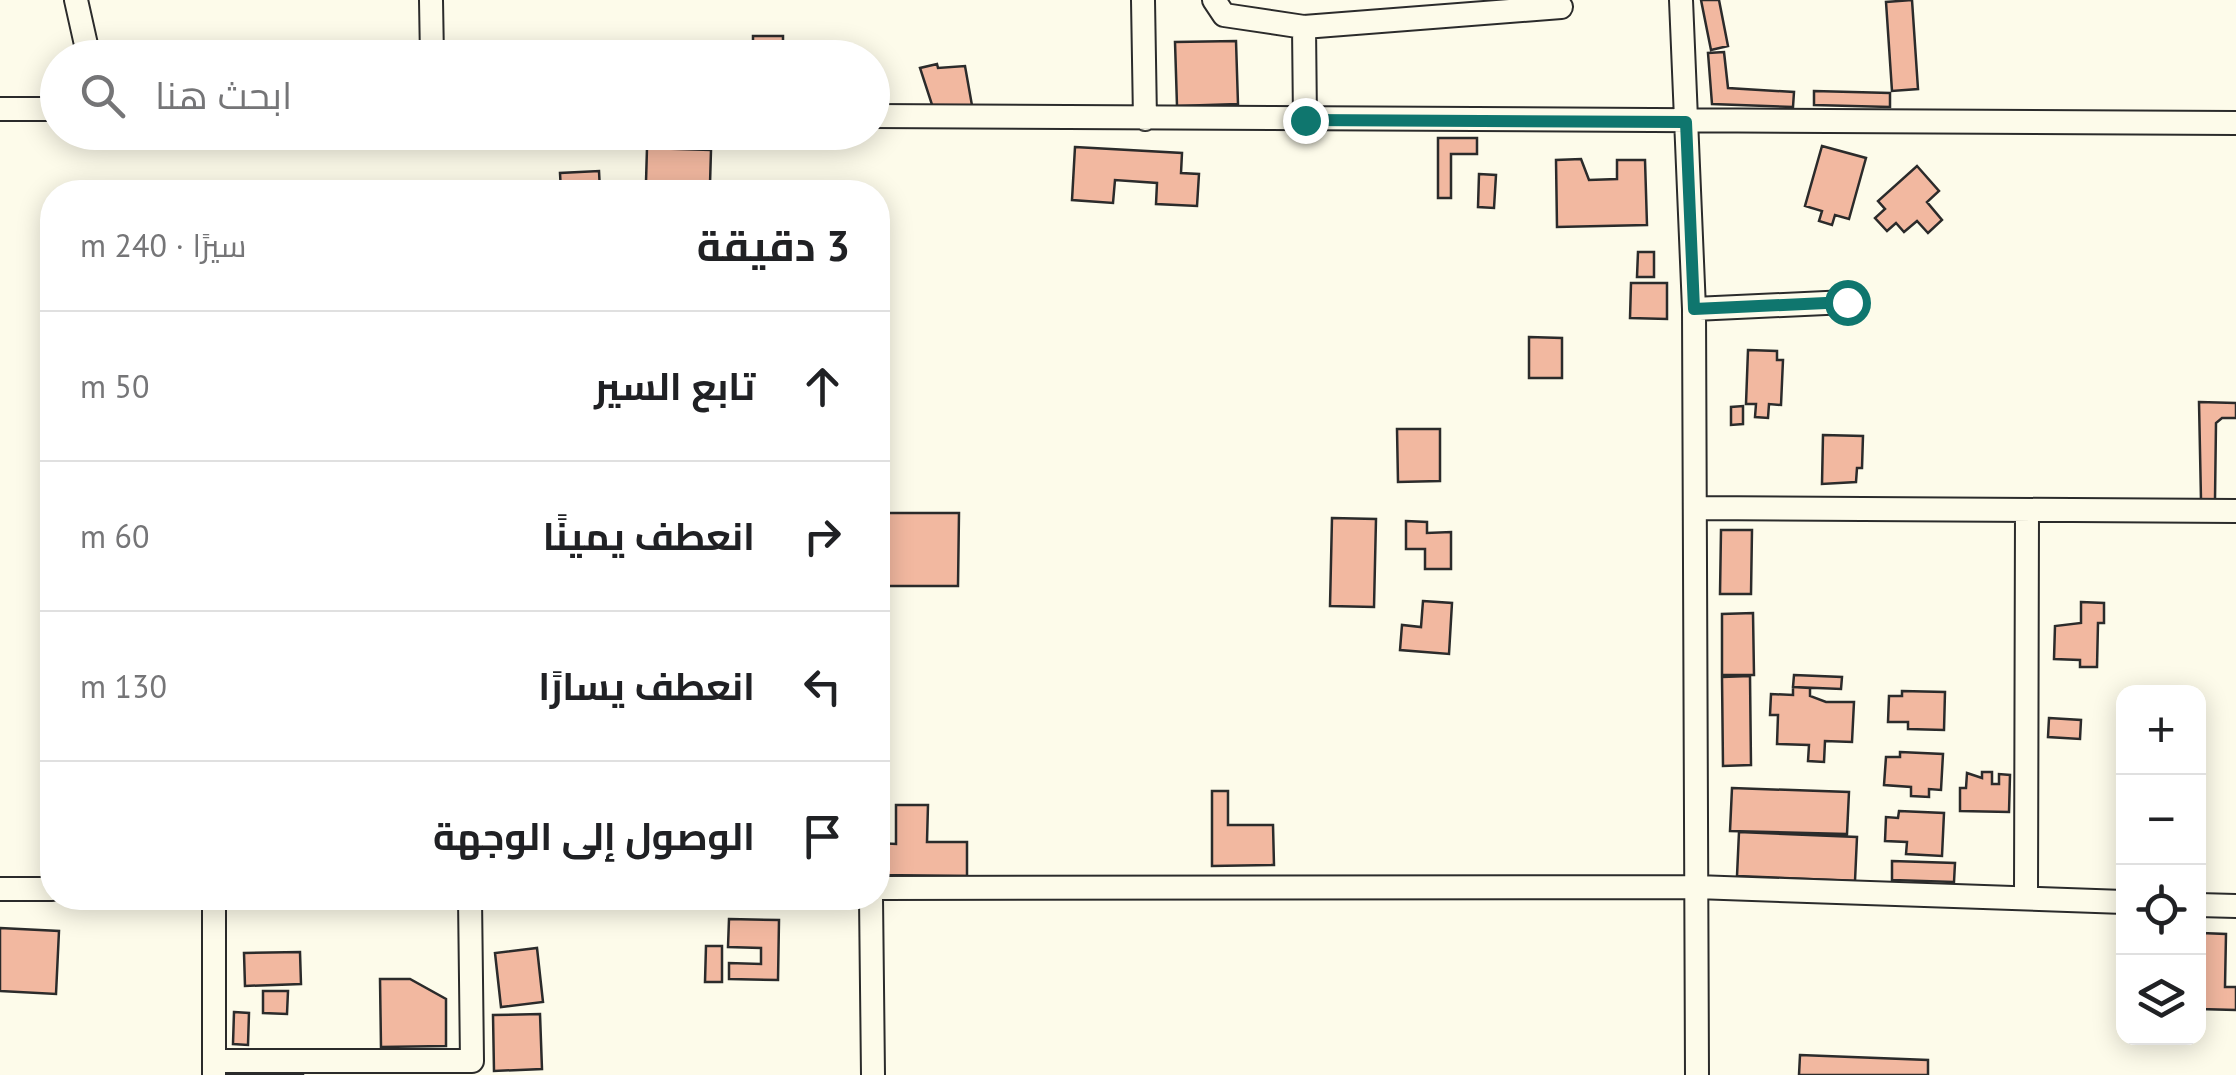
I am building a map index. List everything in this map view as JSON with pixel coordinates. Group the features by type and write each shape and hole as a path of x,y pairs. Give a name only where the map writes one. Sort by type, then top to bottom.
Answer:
{"street":[{"path":"76,0 85,40"},
{"path":"432,0 432,40"},
{"path":"1143,0 1145,119"},
{"path":"1214,0 1224,15 1304,28 1561,6"},
{"path":"1681,0 1686,28 1694,309 1697,1075"},
{"path":"1304,28 1305,120"},
{"path":"0,109 40,110"},
{"path":"890,116 2236,123"},
{"path":"1694,309 1847,302"},
{"path":"1695,508 2236,512"},
{"path":"2026,898 2027,510"},
{"path":"890,888 1696,887 2116,902"},
{"path":"0,889 40,889"},
{"path":"2206,905 2236,906"},
{"path":"214,910 214,1068 471,1068 470,910"},
{"path":"871,910 873,1075"}],"building":[{"path":"1701,0 1719,0 1728,46 1711,50"},
{"path":"1912,0 1918,89 1892,91 1886,2"},
{"path":"753,36 783,36 783,40 753,40"},
{"path":"1236,41 1238,104 1177,106 1175,42"},
{"path":"1724,52 1728,88 1794,92 1793,107 1712,104 1708,53"},
{"path":"937,64 938,68 965,66 973,111 935,114 920,68"},
{"path":"1814,91 1890,93 1890,107 1814,105"},
{"path":"1438,138 1477,138 1477,154 1451,154 1451,198 1438,198"},
{"path":"1822,146 1866,158 1849,219 1835,215 1832,225 1819,221 1822,211 1805,206"},
{"path":"1075,147 1182,153 1181,173 1199,174 1197,206 1156,204 1157,183 1115,180 1113,203 1072,200"},
{"path":"647,150 711,150 710,180 646,180"},
{"path":"1581,159 1589,180 1617,179 1617,160 1645,160 1647,225 1557,227 1556,160"},
{"path":"1917,166 1939,191 1927,202 1942,220 1928,233 1917,221 1904,232 1896,223 1887,231 1875,218 1885,209 1878,201"},
{"path":"599,171 599,180 560,180 560,173"},
{"path":"1479,174 1496,175 1494,208 1478,207"},
{"path":"1638,252 1654,252 1654,277 1637,277"},
{"path":"1631,283 1667,283 1667,319 1630,318"},
{"path":"1529,337 1562,338 1562,378 1529,378"},
{"path":"1748,350 1777,351 1777,360 1783,360 1781,405 1769,404 1768,418 1755,417 1756,404 1746,404"},
{"path":"2199,402 2236,403 2236,418 2222,418 2216,423 2215,500 2201,500"},
{"path":"1743,406 1743,424 1731,425 1731,407"},
{"path":"1397,429 1440,429 1440,481 1398,482"},
{"path":"1823,435 1863,436 1862,468 1857,468 1856,482 1822,484"},
{"path":"890,513 959,513 958,586 890,586"},
{"path":"1332,518 1376,519 1374,607 1330,606"},
{"path":"1406,521 1427,522 1427,533 1451,532 1451,569 1425,569 1425,549 1406,549"},
{"path":"1721,530 1752,530 1751,594 1720,594"},
{"path":"1423,601 1452,603 1449,654 1400,650 1402,625 1421,627"},
{"path":"2081,602 2104,603 2104,623 2098,623 2097,667 2080,667 2080,660 2054,659 2055,626 2081,623"},
{"path":"1753,613 1754,675 1722,675 1722,614"},
{"path":"1794,675 1842,677 1841,689 1793,687"},
{"path":"1750,676 1751,765 1723,766 1722,677"},
{"path":"1793,687 1810,688 1810,696 1826,702 1854,702 1852,742 1825,741 1824,762 1808,761 1809,745 1777,744 1778,715 1770,715 1771,694 1793,695"},
{"path":"1902,691 1945,692 1944,730 1908,729 1908,722 1888,722 1889,696 1902,696"},
{"path":"2049,718 2081,720 2080,739 2048,737"},
{"path":"1900,752 1943,754 1941,790 1929,789 1929,797 1911,796 1911,787 1884,785 1886,757 1900,757"},
{"path":"1982,772 1992,772 1992,784 1999,784 1999,774 2010,775 2009,812 1960,811 1960,788 1966,788 1967,773 1982,778"},
{"path":"1732,788 1849,792 1847,834 1730,831"},
{"path":"1212,791 1228,791 1228,825 1273,825 1274,865 1212,866"},
{"path":"896,805 928,805 927,842 967,842 967,876 890,875 890,844 896,844"},
{"path":"1899,811 1944,813 1942,856 1906,854 1907,842 1885,841 1886,817 1898,818"},
{"path":"1739,832 1857,837 1855,881 1737,876"},
{"path":"1892,861 1955,863 1954,882 1892,880"},
{"path":"729,919 779,920 778,980 729,979 729,963 761,964 761,948 728,947"},
{"path":"0,928 59,931 56,994 0,991"},
{"path":"2206,933 2226,934 2225,987 2236,987 2236,1010 2206,1009"},
{"path":"706,946 722,946 722,982 705,982"},
{"path":"537,948 543,1002 501,1007 495,953"},
{"path":"300,952 301,984 245,986 244,953"},
{"path":"380,979 410,979 446,999 446,1046 381,1047"},
{"path":"263,991 288,991 287,1014 263,1013"},
{"path":"234,1012 249,1013 248,1045 233,1044"},
{"path":"540,1014 542,1069 494,1071 493,1015"},
{"path":"1800,1055 1928,1060 1928,1075 1799,1075"},
{"path":"303,1069 303,1075 228,1075 228,1074"}],"route":[{"path":"1305,120 1686,122 1694,309 1847,302"}]}
